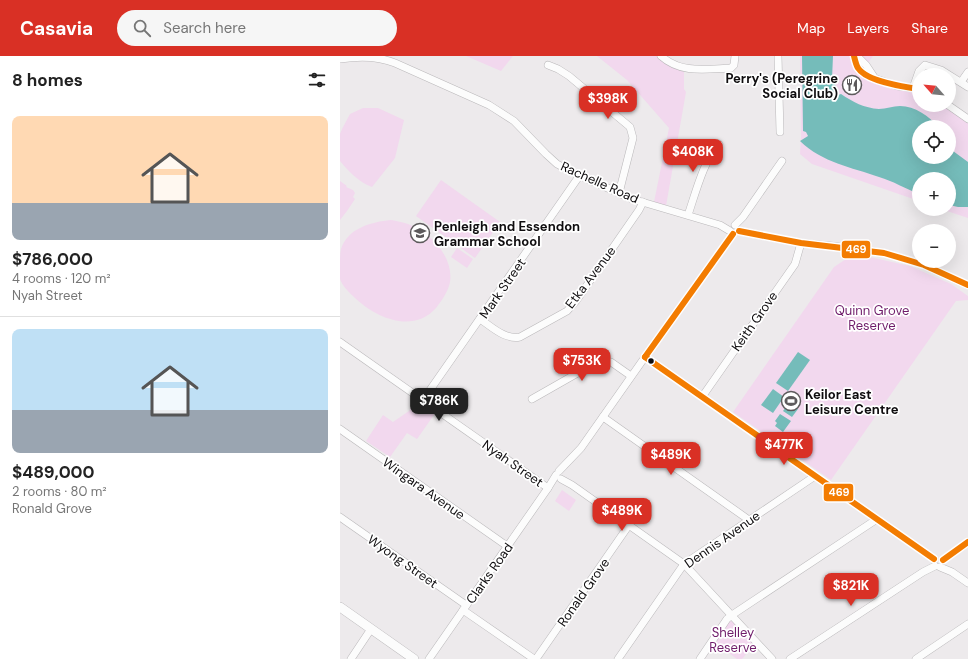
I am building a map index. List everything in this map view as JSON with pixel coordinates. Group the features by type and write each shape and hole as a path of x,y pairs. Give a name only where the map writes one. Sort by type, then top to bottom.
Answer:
{"main road":[{"path":"340,607 414,659"}],"street":[{"path":"661,56 665,60 690,70 731,68 734,65 735,56"},
{"path":"778,56 780,132"},
{"path":"856,56 855,62 859,70 864,74 897,86 912,88"},
{"name":"Rachelle Road","path":"340,59 367,57 390,61 489,105 514,121 557,164 619,193 643,202 735,229 801,243 884,253 924,265 968,285"},
{"path":"548,65 569,76 630,126 633,138 619,193"},
{"path":"922,68 925,65 935,68"},
{"path":"961,82 968,72"},
{"path":"956,79 968,87"},
{"path":"956,111 968,119"},
{"path":"688,215 710,154 719,144"},
{"name":"Clarks Road","path":"429,659 548,488 561,476 571,459 581,448 603,417 782,161"},
{"name":"Mark Street","path":"423,400 580,175"},
{"name":"Etka Avenue","path":"480,319 507,337 513,339 520,337 567,310 576,301 643,202"},
{"name":"Keith Grove","path":"702,396 795,264 801,243"},
{"name":"Nyah Street","path":"340,342 548,488"},
{"path":"645,357 968,583"},
{"path":"532,399 597,362 604,360 611,362 631,376"},
{"path":"603,417 749,520"},
{"name":"Wingara Avenue","path":"340,429 507,546"},
{"path":"561,476 684,564 772,659"},
{"name":"Dennis Avenue","path":"618,659 684,564 816,476"},
{"name":"Wyong Street","path":"340,517 535,659"},
{"path":"700,659 727,619 732,615 877,519"},
{"name":"Ronald Grove","path":"535,659 629,525"},
{"path":"790,659 968,542"},
{"path":"916,659 968,624"},
{"path":"351,659 371,629"}],"green space":[{"path":"466,56 513,56 501,71"},
{"path":"597,56 657,56 667,64 684,72 684,89 686,92 666,206 654,202 669,128 627,80"},
{"path":"800,56 873,56 860,74 890,89 912,92 912,112 953,112 968,122 968,218 956,214 956,172 912,172 912,199 812,164 800,154"},
{"path":"363,108 378,108 404,120 395,158 372,187 354,176 340,161 340,134 342,129 350,114"},
{"path":"441,180 500,222 475,258 416,216"},
{"path":"340,181 347,186 346,187 353,190 355,193 353,197 355,199 340,220"},
{"path":"391,220 408,224 432,239 439,247 448,264 450,282 448,289 436,308 427,316 417,320 406,322 395,320 373,312 344,287 340,279 341,249 349,236 361,227 376,222"},
{"path":"457,248 473,259 467,268 451,257"},
{"name":"Quinn Grove Reserve","path":"856,254 910,266 951,284 968,296 968,300 956,301 831,480 733,412 834,267"},
{"path":"417,399 436,412 417,439 407,433 390,457 366,441 383,415 393,422 409,411"},
{"path":"562,490 576,500 569,511 555,501"},
{"name":"Shelley Reserve","path":"731,621 755,643 742,659 737,659 715,643 728,623"}],"water":[{"path":"802,56 833,56 832,79 837,88 834,91 838,95 841,94 859,104 874,108 882,109 895,106 906,106 912,108 912,112 921,112 931,120 912,120 912,164 956,164 956,153 968,162 968,207 956,207 956,172 912,172 912,191 884,179 838,164 818,154 800,141 808,136 806,132 803,131"},
{"path":"798,352 810,360 788,391 776,383"},
{"path":"773,389 784,397 773,413 761,405"},
{"path":"789,403 798,409 792,417 783,411"},
{"path":"780,414 791,421 783,432 775,426 777,423 775,421"}],"transit line":[{"name":"469","path":"854,56 856,64 862,73 886,83 912,88"},
{"name":"469","path":"739,231 801,243 884,253 924,265 968,285"},
{"name":"469","path":"645,357 733,234"},
{"name":"469","path":"645,357 934,559"},
{"name":"469","path":"943,560 968,542"}],"place":[{"name":"Perry's (Peregrine Social Club)","path":"852,85"},
{"name":"Penleigh and Essendon Grammar School","path":"420,233"},
{"name":"Keilor East Leisure Centre","path":"791,401"}]}
